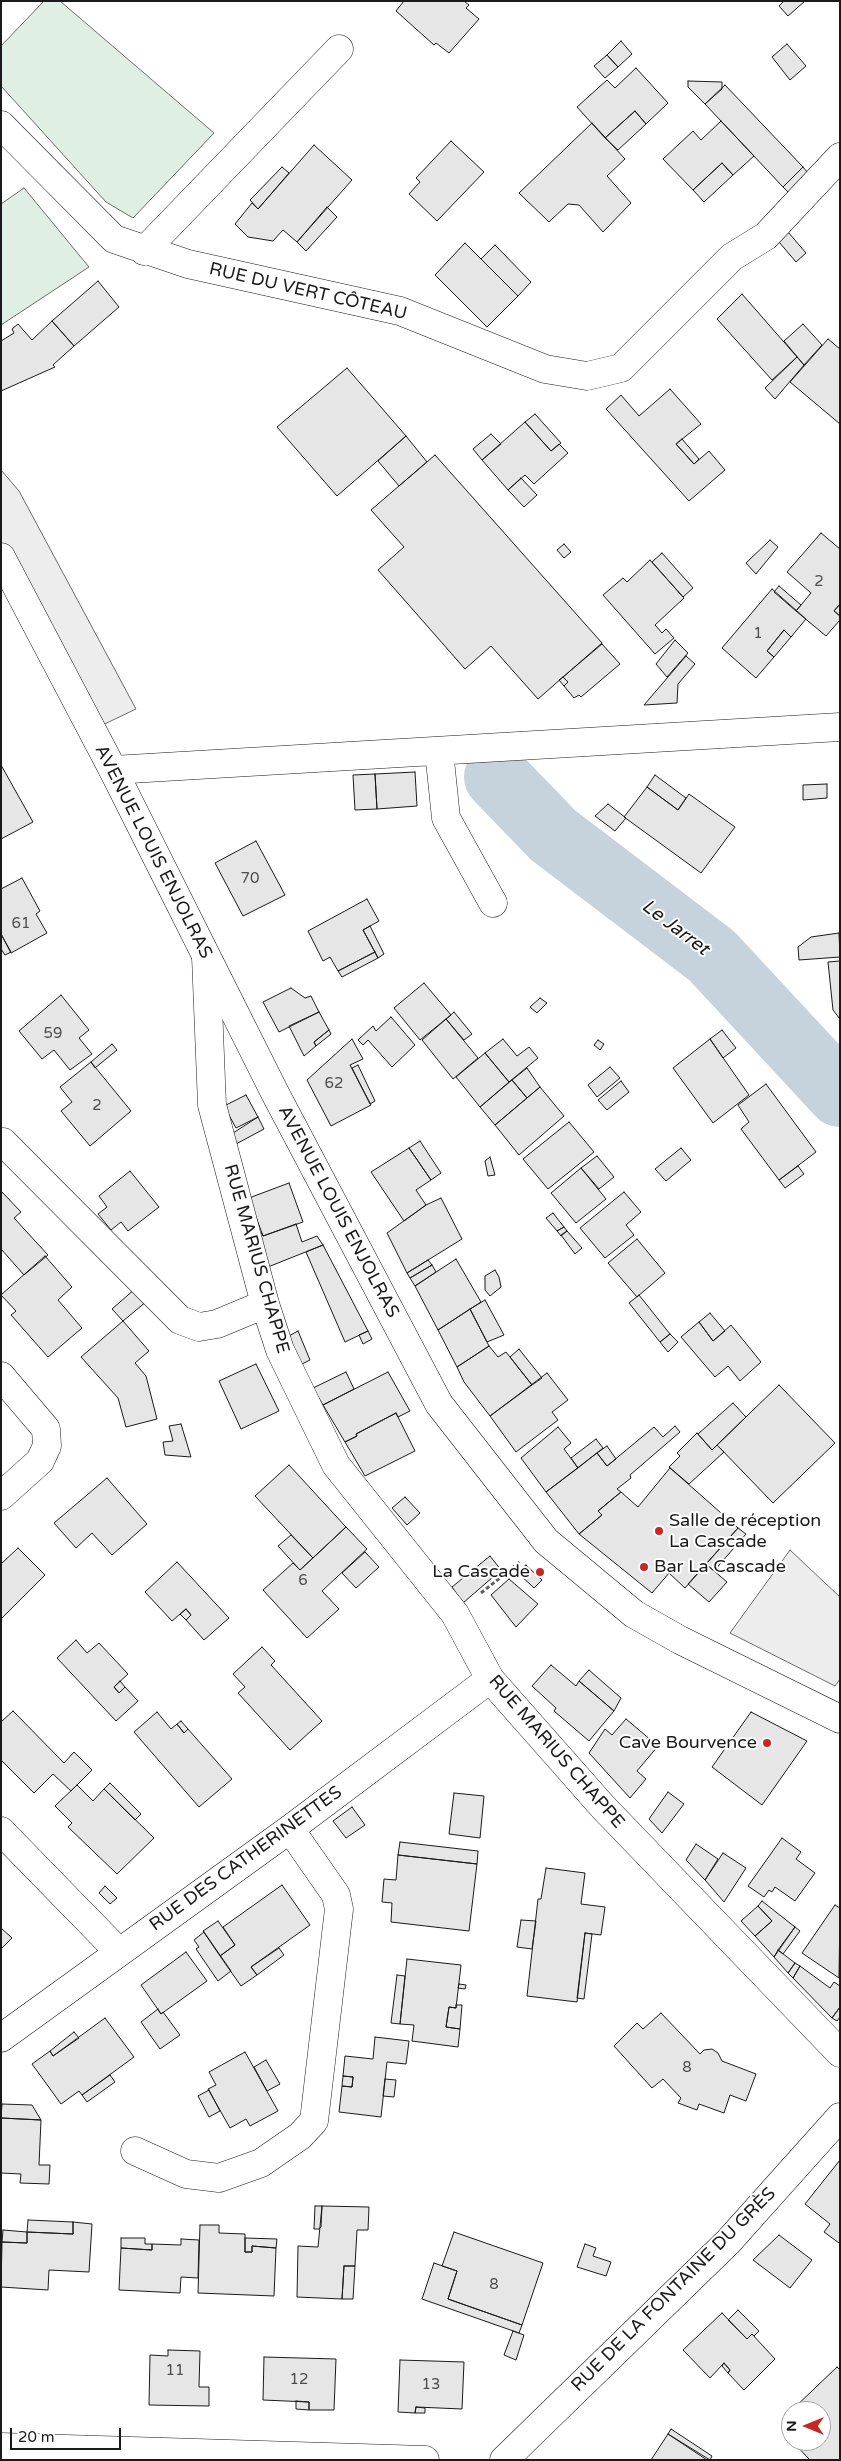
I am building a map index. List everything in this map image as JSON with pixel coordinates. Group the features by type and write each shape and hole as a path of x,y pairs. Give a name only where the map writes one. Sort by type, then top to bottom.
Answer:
{"street":[{"path":"144,251 339,49"},
{"name":"RUE DU VERT CÔTEAU","path":"1,124 114,239 144,251 188,264 400,311 545,370 587,376 621,368 732,256 766,236 840,157"},
{"name":"AVENUE LOUIS ENJOLRAS","path":"1,558 113,770 275,1093 440,1404 546,1541 634,1614 680,1640 837,1714"},
{"path":"113,770 840,727"},
{"path":"440,751 446,818 493,903"},
{"name":"RUE MARIUS CHAPPE","path":"206,957 212,1105 265,1304 280,1350 336,1465 455,1614 490,1680 603,1807 840,2053"},
{"path":"3,1142 180,1320 199,1327 217,1324 265,1304"},
{"path":"1,1376 46,1429 47,1446 40,1461 1,1496"},
{"name":"RUE DES CATHERINETTES","path":"1,2038 290,1829 490,1680"},
{"path":"135,2151 186,2174 219,2178 261,2163 300,2136 314,2121 339,1909 336,1895 290,1829"},
{"path":"1,1831 119,1952"},
{"name":"RUE DE LA FONTAINE DU GRÈS","path":"504,2460 728,2242 840,2117"},
{"path":"1,2447 425,2460"}],"path":[{"path":"455,1614 546,1541"}],"green space":[{"path":"44,1 60,1 214,133 133,218 106,202 1,86 1,46"},
{"path":"24,188 89,267 1,325 1,204"}],"shaded area":[{"path":"1,470 19,491 136,709 92,730 1,557"},
{"path":"790,1550 840,1597 840,1679 835,1686 730,1633"}],"building":[{"path":"404,1 464,1 469,5 466,8 479,19 449,53 436,43 434,45 396,11"},
{"path":"784,1 805,1 788,16 779,6"},
{"path":"621,41 632,54 618,67 607,55"},
{"path":"787,44 806,66 790,80 772,57"},
{"path":"607,55 618,67 605,78 594,66"},
{"path":"636,68 668,103 646,124 635,111 605,138 577,107 607,80 615,88"},
{"path":"688,81 722,82 722,89 705,104 688,87"},
{"path":"725,85 803,167 783,187 705,104"},
{"path":"635,111 646,124 618,150 605,138"},
{"path":"721,121 754,156 733,175 722,163 693,190 663,159 693,131 701,140"},
{"path":"592,123 625,159 607,176 631,203 603,232 579,205 568,204 549,222 519,193"},
{"path":"451,141 484,172 437,221 409,194 420,182 416,178"},
{"path":"314,145 352,180 297,242 283,230 273,241 248,237 235,224 252,203 258,209"},
{"path":"722,163 733,175 704,202 693,190"},
{"path":"282,167 289,173 258,209 250,200"},
{"path":"803,167 808,173 788,192 783,187"},
{"path":"327,207 337,217 306,251 297,242"},
{"path":"788,232 806,253 796,262 779,242"},
{"path":"465,243 518,296 487,327 435,275"},
{"path":"495,245 531,282 518,296 481,259"},
{"path":"98,281 119,307 74,346 52,321"},
{"path":"742,294 797,357 772,380 717,319"},
{"path":"52,321 74,346 53,365 55,367 1,391 1,341 14,333 12,329 18,324 32,340"},
{"path":"803,324 822,345 804,365 784,341"},
{"path":"828,339 840,349 840,424 790,382"},
{"path":"797,357 804,365 775,399 765,388"},
{"path":"347,368 406,436 337,496 277,427"},
{"path":"670,389 701,424 676,444 694,464 709,451 725,470 689,501 606,409 621,395 639,416"},
{"path":"535,414 561,443 551,451 525,422"},
{"path":"525,422 551,451 559,444 568,453 534,484 525,475 508,490 482,460"},
{"path":"491,434 501,444 482,460 473,449"},
{"path":"406,436 427,462 399,486 378,461"},
{"path":"682,439 699,459 694,464 676,444"},
{"path":"435,455 602,643 538,699 491,646 465,669 378,570 404,547 371,510"},
{"path":"521,478 537,495 524,507 508,490"},
{"path":"821,533 840,549 840,604 834,611 840,616 840,620 826,636 796,611 811,593 787,572"},
{"path":"770,540 778,547 756,574 746,563"},
{"path":"564,544 571,552 564,558 557,550"},
{"path":"662,553 693,588 683,597 652,562"},
{"path":"650,560 684,598 655,625 662,633 666,629 674,638 655,654 603,595 623,578 627,582"},
{"path":"779,586 801,605 796,611 774,592"},
{"path":"772,589 806,619 791,637 784,630 767,651 774,657 756,678 722,648"},
{"path":"840,604 840,616 834,611"},
{"path":"784,630 791,637 774,657 767,651"},
{"path":"675,640 688,653 667,677 656,664"},
{"path":"602,644 620,664 581,697 579,695 574,698 564,686 568,682 563,677"},
{"path":"686,656 695,664 678,684 677,703 644,705"},
{"path":"563,677 568,682 564,686 559,680"},
{"path":"1,765 33,822 1,839"},
{"path":"415,772 417,806 377,809 375,774"},
{"path":"375,774 377,809 355,810 353,775"},
{"path":"655,775 686,798 678,810 647,787"},
{"path":"827,784 827,798 803,800 803,785"},
{"path":"647,787 678,810 689,794 735,827 701,873 624,817"},
{"path":"608,804 626,818 615,831 595,816"},
{"path":"256,841 285,895 243,916 215,863"},
{"path":"22,878 40,911 36,914 47,933 11,953 1,934 1,889"},
{"path":"367,899 379,921 363,930 375,952 338,971 330,957 323,961 308,931"},
{"path":"370,926 384,954 378,958 363,930"},
{"path":"839,933 840,957 799,960 798,947 811,937"},
{"path":"1,934 11,952 5,955 1,949"},
{"path":"375,952 378,958 342,977 338,971"},
{"path":"840,961 840,1019 833,1010 828,962"},
{"path":"424,983 451,1015 420,1040 394,1008"},
{"path":"291,988 305,998 311,996 319,1012 279,1032 263,1002"},
{"path":"61,995 89,1030 79,1038 92,1054 70,1070 54,1050 42,1059 19,1031"},
{"path":"540,998 547,1003 537,1013 530,1007"},
{"path":"319,1012 329,1030 314,1042 316,1046 304,1056 289,1026"},
{"path":"454,1012 472,1034 464,1040 446,1019"},
{"path":"391,1017 415,1045 392,1067 368,1040 363,1045 358,1040 373,1026 376,1031"},
{"path":"446,1019 478,1058 453,1079 422,1040"},
{"path":"329,1030 331,1034 316,1046 314,1042"},
{"path":"722,1030 736,1048 723,1058 710,1039"},
{"path":"352,1039 363,1059 350,1065 371,1105 331,1126 307,1080"},
{"path":"503,1039 517,1056 529,1047 538,1058 509,1082 485,1053"},
{"path":"710,1039 749,1095 713,1123 673,1068"},
{"path":"598,1040 604,1044 600,1050 594,1045"},
{"path":"112,1044 117,1050 95,1068 91,1062"},
{"path":"485,1053 509,1082 480,1107 456,1077"},
{"path":"91,1062 131,1111 90,1146 61,1111 72,1102 60,1087"},
{"path":"358,1065 375,1101 370,1104 352,1068"},
{"path":"610,1067 620,1078 597,1097 588,1085"},
{"path":"527,1068 540,1087 527,1098 512,1080"},
{"path":"512,1080 527,1098 495,1125 480,1107"},
{"path":"621,1081 629,1092 607,1110 598,1100"},
{"path":"766,1084 816,1152 779,1180 741,1129 749,1122 738,1105"},
{"path":"540,1087 564,1116 519,1155 495,1125"},
{"path":"246,1095 258,1117 236,1128 224,1106"},
{"path":"258,1117 264,1129 236,1144 233,1133"},
{"path":"569,1122 594,1152 548,1189 523,1159"},
{"path":"420,1141 441,1173 431,1180 409,1148"},
{"path":"409,1148 431,1180 416,1190 426,1205 404,1221 371,1172"},
{"path":"681,1148 691,1160 666,1181 655,1169"},
{"path":"597,1156 614,1177 599,1189 581,1168"},
{"path":"490,1157 495,1175 488,1176 485,1161"},
{"path":"798,1166 804,1174 785,1188 779,1180"},
{"path":"581,1168 606,1199 576,1223 551,1193"},
{"path":"130,1171 159,1207 128,1231 121,1222 111,1230 98,1214 107,1207 99,1196"},
{"path":"289,1183 303,1222 263,1236 249,1198"},
{"path":"1,1191 21,1212 14,1218 48,1255 24,1275 1,1249"},
{"path":"624,1192 641,1212 626,1225 634,1235 605,1258 580,1228"},
{"path":"441,1198 462,1239 407,1273 387,1233 426,1205"},
{"path":"553,1213 564,1227 557,1231 546,1218"},
{"path":"296,1224 302,1242 317,1236 323,1245 268,1267 258,1234 262,1233 263,1236"},
{"path":"564,1227 567,1231 561,1236 557,1231"},
{"path":"567,1231 582,1248 575,1254 561,1235"},
{"path":"637,1239 665,1273 637,1297 608,1263"},
{"path":"323,1245 368,1331 345,1342 306,1252"},
{"path":"45,1256 72,1287 58,1300 82,1328 48,1357 11,1315 16,1311 1,1295"},
{"path":"456,1259 481,1302 438,1330 415,1286"},
{"path":"428,1260 432,1265 410,1278 407,1273"},
{"path":"432,1265 436,1272 415,1286 410,1278"},
{"path":"495,1270 501,1287 490,1296 485,1290 485,1276"},
{"path":"136,1288 147,1301 123,1321 112,1309"},
{"path":"639,1295 670,1334 660,1342 629,1303"},
{"path":"485,1300 504,1335 487,1342 470,1309"},
{"path":"470,1309 489,1346 457,1367 438,1330"},
{"path":"710,1313 725,1331 713,1341 699,1322"},
{"path":"123,1321 149,1351 135,1363 146,1376 157,1419 126,1427 118,1398 81,1357"},
{"path":"699,1322 713,1341 731,1325 761,1362 740,1381 728,1366 715,1377 681,1337"},
{"path":"298,1331 310,1360 300,1365 287,1337"},
{"path":"368,1331 372,1339 363,1344 359,1335"},
{"path":"670,1334 678,1342 668,1352 660,1342"},
{"path":"489,1346 498,1357 506,1352 532,1385 490,1416 464,1382 457,1367"},
{"path":"519,1349 542,1378 532,1385 510,1357"},
{"path":"256,1364 279,1411 241,1429 219,1381"},
{"path":"346,1372 354,1389 323,1405 313,1388"},
{"path":"388,1372 410,1411 398,1417 396,1413 356,1434 357,1436 345,1442 323,1405"},
{"path":"547,1373 568,1400 552,1412 558,1420 516,1452 490,1416"},
{"path":"779,1385 835,1443 773,1503 717,1445"},
{"path":"733,1403 746,1417 712,1450 698,1434"},
{"path":"396,1413 415,1451 365,1476 345,1442 357,1436 356,1434"},
{"path":"181,1424 191,1457 165,1455 163,1442 173,1441 169,1426"},
{"path":"675,1426 680,1432 630,1475 631,1478 617,1489 621,1492 598,1511 602,1515 579,1534 546,1492 597,1453 607,1466 654,1427 663,1437"},
{"path":"558,1427 571,1443 564,1449 578,1468 546,1492 521,1458"},
{"path":"697,1433 712,1450 717,1445 724,1452 689,1484 669,1467 680,1456 677,1453"},
{"path":"596,1439 603,1448 578,1468 571,1458"},
{"path":"607,1446 616,1459 607,1466 597,1453"},
{"path":"289,1465 346,1527 313,1558 255,1496"},
{"name":"Salle de réception La Cascade","path":"670,1468 738,1528 685,1588 669,1573 652,1593 579,1534 602,1515 598,1511 621,1492 638,1507"},
{"path":"107,1478 147,1524 112,1555 92,1533 76,1548 54,1523"},
{"path":"405,1497 420,1513 407,1525 392,1508"},
{"path":"346,1527 367,1549 322,1591 339,1609 307,1638 263,1590 293,1563 300,1570"},
{"path":"738,1528 746,1534 714,1571 706,1564"},
{"path":"291,1535 313,1558 300,1570 278,1546"},
{"path":"18,1548 45,1575 1,1619 1,1564"},
{"path":"365,1552 379,1567 356,1588 342,1573"},
{"path":"490,1556 501,1570 463,1603 452,1587"},
{"path":"177,1562 229,1618 204,1640 186,1620 191,1615 186,1609 172,1621 145,1592"},
{"path":"706,1564 727,1582 709,1602 688,1584"},
{"path":"526,1565 542,1580 534,1588 517,1572"},
{"path":"509,1579 538,1604 516,1627 491,1595"},
{"path":"186,1609 191,1615 186,1620 180,1614"},
{"path":"76,1640 87,1653 99,1643 128,1674 114,1687 119,1693 125,1687 138,1701 116,1721 57,1658"},
{"path":"262,1647 275,1661 271,1665 322,1721 290,1750 238,1693 245,1687 233,1674"},
{"path":"551,1665 576,1686 579,1681 614,1711 589,1741 554,1711 556,1708 532,1686"},
{"path":"589,1670 621,1698 614,1711 579,1681"},
{"path":"120,1681 125,1687 119,1693 114,1687"},
{"path":"13,1711 64,1763 74,1752 92,1770 71,1791 53,1774 34,1793 1,1760 1,1722"},
{"path":"157,1712 171,1729 177,1724 184,1733 188,1729 232,1779 199,1807 134,1732"},
{"path":"751,1712 807,1741 762,1805 712,1767"},
{"path":"626,1719 658,1746 637,1771 646,1779 630,1798 589,1753 605,1729 612,1735"},
{"path":"181,1721 188,1729 184,1733 177,1724"},
{"path":"110,1783 141,1814 135,1820 104,1789"},
{"path":"77,1785 93,1801 104,1789 154,1838 117,1874 68,1827 72,1823 55,1806"},
{"path":"668,1792 684,1804 662,1833 649,1819"},
{"path":"454,1793 484,1796 480,1838 449,1834"},
{"path":"352,1807 365,1825 346,1838 333,1821"},
{"path":"782,1838 801,1852 796,1859 815,1873 795,1901 775,1887 772,1892 769,1890 764,1897 748,1886"},
{"path":"400,1842 478,1851 477,1864 398,1855"},
{"path":"696,1844 718,1859 705,1880 686,1860"},
{"path":"723,1853 746,1868 724,1902 705,1880"},
{"path":"398,1855 477,1864 469,1931 391,1922 392,1903 382,1902 384,1879 396,1880"},
{"path":"546,1868 585,1873 581,1904 605,1907 601,1935 585,1933 577,2002 527,1996 538,1899 541,1899"},
{"path":"282,1885 310,1925 251,1967 257,1975 241,1986 220,1956 235,1945 223,1927"},
{"path":"105,1886 117,1898 110,1904 99,1893"},
{"path":"762,1901 795,1927 774,1957 755,1936 772,1921 758,1906"},
{"path":"835,1905 840,1908 839,1978 802,1953"},
{"path":"758,1906 772,1921 755,1936 741,1921"},
{"path":"521,1920 536,1921 532,1949 517,1947"},
{"path":"218,1921 235,1945 220,1956 203,1931"},
{"path":"795,1927 800,1931 783,1954 778,1950"},
{"path":"1,1928 12,1938 1,1949"},
{"path":"204,1932 231,1971 218,1981 196,1949 199,1947 194,1940"},
{"path":"585,1933 592,1934 584,1999 577,1998"},
{"path":"279,1948 284,1955 257,1975 251,1967"},
{"path":"778,1950 795,1963 788,1973 774,1957"},
{"path":"186,1952 207,1981 161,2014 141,1985"},
{"path":"407,1959 461,1965 456,2008 449,2007 446,2027 460,2029 458,2047 412,2041 414,2025 400,2024"},
{"path":"795,1963 800,1966 793,1978 788,1973"},
{"path":"800,1966 830,1988 834,1982 840,1986 840,2007 832,2018 793,1978"},
{"path":"397,1975 405,1976 400,2024 391,2023"},
{"path":"459,1984 466,1985 465,1989 458,1988"},
{"path":"456,2005 462,2005 460,2029 446,2027 449,2007 456,2008"},
{"path":"840,2007 840,2017 837,2021 832,2018"},
{"path":"158,2009 161,2014 163,2012 180,2035 160,2049 141,2022"},
{"path":"661,2013 700,2054 704,2050 712,2049 718,2053 722,2061 756,2074 746,2101 730,2095 724,2113 699,2104 697,2110 678,2103 681,2098 663,2079 652,2088 614,2046 637,2023 643,2029"},
{"path":"105,2018 134,2057 82,2095 79,2091 61,2104 32,2064 50,2051 53,2056"},
{"path":"74,2032 79,2038 53,2056 50,2051"},
{"path":"375,2037 409,2041 406,2064 387,2062 381,2117 339,2112 342,2086 352,2087 353,2077 343,2076 345,2056 373,2059"},
{"path":"245,2052 278,2111 250,2126 246,2119 230,2128 208,2089 216,2085 209,2072"},
{"path":"266,2060 280,2084 267,2091 254,2067"},
{"path":"110,2075 115,2082 87,2102 82,2095"},
{"path":"343,2076 353,2077 352,2087 342,2086"},
{"path":"385,2079 396,2080 394,2097 383,2096"},
{"path":"209,2090 220,2111 209,2117 198,2096"},
{"path":"2,2104 32,2105 41,2120 1,2118"},
{"path":"1,2118 41,2120 39,2165 50,2165 49,2184 20,2183 21,2174 1,2173"},
{"path":"840,2160 839,2243 824,2232 830,2224 805,2204"},
{"path":"315,2206 322,2206 321,2227 319,2229 314,2229"},
{"path":"322,2206 369,2207 368,2230 357,2230 355,2266 344,2266 342,2299 297,2297 298,2246 318,2247"},
{"path":"28,2220 73,2222 73,2234 27,2232"},
{"path":"73,2222 92,2224 89,2272 49,2270 48,2290 1,2287 2,2242 27,2243 27,2232 73,2234"},
{"path":"200,2225 219,2225 219,2233 245,2234 245,2252 252,2252 252,2246 276,2248 274,2296 198,2293"},
{"path":"3,2230 27,2232 27,2243 2,2242"},
{"path":"454,2232 543,2263 522,2325 448,2299 457,2271 442,2266"},
{"path":"779,2235 812,2260 790,2288 753,2260"},
{"path":"121,2238 145,2238 145,2244 152,2244 152,2250 121,2248"},
{"path":"245,2238 277,2239 276,2248 252,2246 252,2252 245,2252"},
{"path":"181,2239 199,2240 198,2278 181,2277 180,2293 119,2290 121,2248 152,2250 152,2244 181,2245"},
{"path":"585,2244 596,2248 593,2256 611,2262 606,2276 577,2267"},
{"path":"434,2263 457,2271 448,2299 522,2325 519,2333 422,2299"},
{"path":"344,2266 355,2266 353,2299 342,2299"},
{"path":"738,2310 759,2331 754,2336 752,2334 747,2339 728,2320"},
{"path":"722,2313 747,2339 752,2334 775,2359 744,2390 728,2373 730,2370 724,2363 710,2378 683,2350"},
{"path":"513,2331 524,2335 516,2360 504,2355"},
{"path":"168,2350 200,2351 199,2387 209,2387 209,2406 149,2405 150,2355 168,2356"},
{"path":"264,2357 336,2359 334,2410 309,2410 309,2402 263,2400"},
{"path":"400,2360 464,2362 462,2409 416,2407 415,2413 398,2412"},
{"path":"724,2363 730,2370 728,2373 722,2366"},
{"path":"837,2367 840,2370 840,2460 810,2460 801,2451 831,2451 831,2401 801,2401"},
{"path":"296,2401 309,2402 309,2410 296,2409"},
{"path":"416,2407 425,2408 425,2413 415,2413"},
{"path":"671,2429 712,2456 710,2460 668,2434"},
{"path":"668,2434 707,2460 651,2460"}],"waterway":[{"name":"Le Jarret","path":"497,777 553,835 712,956 840,1094"}],"place":[{"name":"Salle de réception La Cascade","path":"659,1531"},
{"name":"Bar La Cascade","path":"644,1567"},
{"name":"La Cascade","path":"540,1572"},
{"name":"Cave Bourvence","path":"767,1743"}]}
